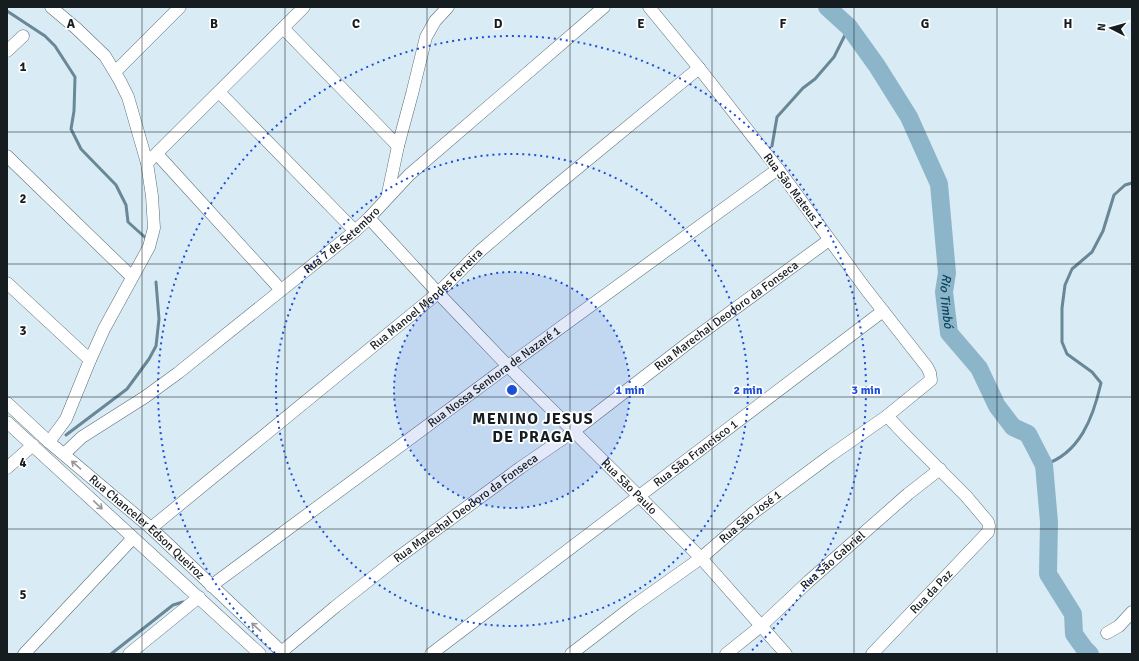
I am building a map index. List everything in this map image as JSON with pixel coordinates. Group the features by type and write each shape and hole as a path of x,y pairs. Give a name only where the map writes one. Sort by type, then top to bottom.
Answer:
{"street":[{"path":"49,442 66,419 90,360 112,312 149,246 154,228 147,163 128,97 105,56 51,7"},
{"path":"115,72 180,7"},
{"path":"147,163 304,7"},
{"path":"387,198 398,146 426,37 435,21 448,7"},
{"name":"Rua 7 de Setembro","path":"64,454 82,437 178,373 355,231 409,175 604,7"},
{"name":"Rua São Mateus 1","path":"649,7 778,169 829,240 927,367 931,380"},
{"path":"283,28 398,146"},
{"path":"7,51 23,36"},
{"name":"Rua Manoel Mendes Ferreira","path":"151,528 438,293 480,251 551,190 699,68"},
{"path":"219,92 355,231"},
{"path":"157,154 281,290"},
{"path":"7,156 132,277"},
{"name":"Rua Nossa Senhora de Nazaré 1","path":"211,586 508,366 778,169"},
{"name":"Rua São Paulo","path":"369,218 508,366 701,558 786,654"},
{"name":"Rua Marechal Deodoro da Fonseca","path":"282,653 392,562 520,468 574,431 692,340 829,240"},
{"path":"7,283 90,360"},
{"name":"Rua São Francisco 1","path":"431,654 883,311"},
{"name":"Rua São José 1","path":"571,654 632,607 701,558 753,513 831,455 887,416 931,380"},
{"name":"Rua Chanceler Edson Queiroz","path":"7,402 49,442 151,528 282,653"},
{"path":"887,416 940,469"},
{"name":"Rua Chanceler Edson Queiroz","path":"7,422 133,538 199,596 260,654"},
{"path":"7,468 33,446"},
{"name":"Rua da Paz","path":"872,654 990,529 990,526 985,518 940,469"},
{"name":"Rua São Gabriel","path":"726,654 761,626 908,494 940,469"},
{"path":"24,654 133,538"},
{"path":"129,654 199,596"},
{"path":"1107,632 1119,626 1132,612"}],"waterway":[{"name":"Rio Timbó","path":"827,7 849,27 877,66 909,117 939,184 947,273 944,292 949,333 979,368 997,406 1013,427 1028,434 1044,465 1049,522 1048,574 1073,614 1074,634 1090,654"},
{"path":"7,11 45,36 55,46 75,77 74,111 71,129 81,149 116,185 126,205 128,222 148,240"},
{"path":"772,146 777,117 803,88 815,79 834,57 849,27"},
{"path":"1044,465 1067,452 1083,433 1094,409 1101,383 1092,372 1067,354 1062,342 1062,308 1065,285 1072,269 1092,252 1103,231 1114,195 1125,185 1132,183"},
{"path":"66,435 127,389 149,359 156,346 159,319 156,282"},
{"path":"111,654 173,605 183,602"}],"district":[{"name":"MENINO JESUS DE PRAGA","path":"533,428"}]}
